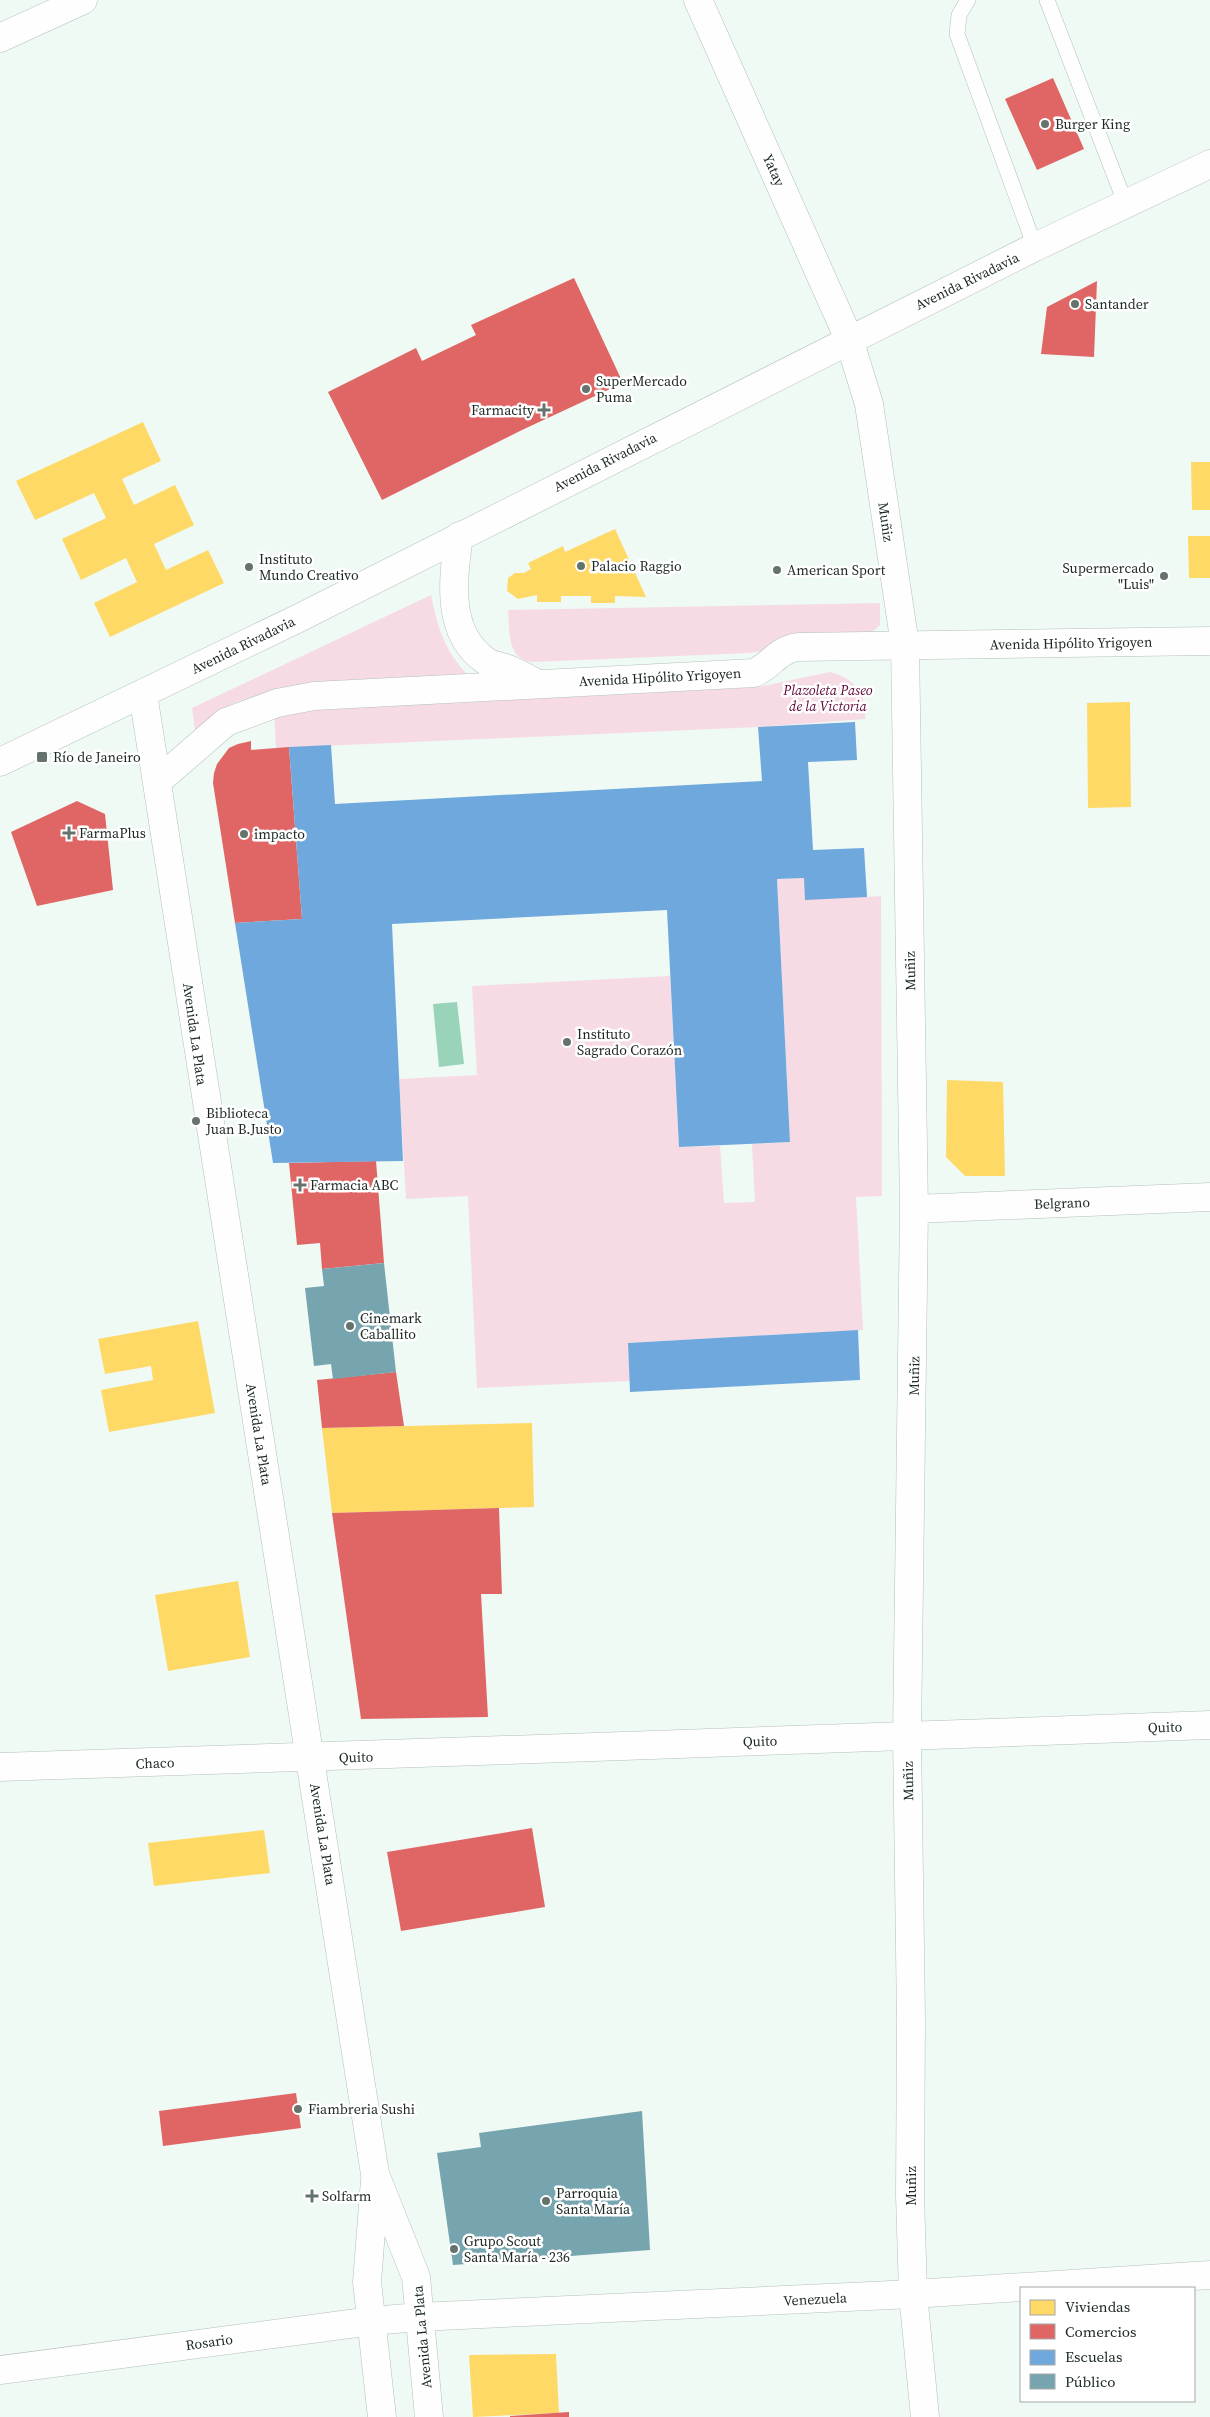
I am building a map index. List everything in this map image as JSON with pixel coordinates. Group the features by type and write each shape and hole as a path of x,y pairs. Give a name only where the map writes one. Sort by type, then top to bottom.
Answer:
{"street":[{"path":"0,38 83,0"},
{"name":"Yatay","path":"698,0 849,339"},
{"name":"Avenida Rivadavia","path":"0,762 143,694 1035,247 1210,164"},
{"name":"Muñiz","path":"849,339 869,404 905,645 914,1208 907,1735 913,2294 925,2417"},
{"path":"459,536 453,598 462,630 472,649 488,662 509,669 536,682"},
{"name":"Avenida Hipólito Yrigoyen","path":"158,781 226,722 278,702 314,696 536,682 754,673 764,668 788,648 1210,641"},
{"name":"Avenida La Plata","path":"143,694 375,2174 416,2277 429,2417"},
{"name":"Belgrano","path":"914,1208 1210,1197"},
{"name":"Quito","path":"311,1759 1210,1725"},
{"name":"Chaco","path":"0,1767 311,1759"},
{"name":"Avenida La Plata","path":"375,2174 367,2282 382,2417"},
{"name":"Venezuela","path":"1022,2287 1210,2275"},
{"name":"Venezuela","path":"419,2317 913,2294 1020,2287"},
{"name":"Rosario","path":"0,2370 372,2321 419,2317"}],"lane":[{"path":"968,0 959,14 957,34 1035,247"},
{"path":"1047,0 1126,205"}],"green space":[{"path":"431,595 443,638 453,657 469,676 383,679 292,687 239,701 216,714 195,730 192,708"},
{"name":"Plazoleta Paseo de la Victoria","path":"880,603 880,625 869,635 749,653 532,662 518,655 514,649 511,642 508,610"},
{"name":"Plazoleta Paseo de la Victoria","path":"830,672 846,678 857,688 864,702 865,719 758,727 276,748 274,712 759,687"},
{"path":"804,878 867,897 881,896 882,1196 856,1197 863,1330 628,1343 630,1381 477,1388 468,1196 406,1199 399,1079 477,1075 472,986 670,976 679,1147 720,1146 724,1203 755,1202 752,1144 790,1142 777,879"}],"shaded area":[{"path":"457,1002 464,1064 439,1067 433,1004"}],"building: Viviendas":[{"path":"143,422 161,461 122,479 134,505 175,485 194,525 154,544 166,570 208,550 224,583 110,637 94,603 137,582 126,558 81,580 62,539 106,518 94,493 35,520 16,481"},
{"path":"1191,462 1210,462 1210,510 1192,510"},
{"name":"Palacio Raggio","path":"615,529 646,597 615,596 615,603 591,603 591,596 561,596 561,602 537,602 537,595 518,599 507,591 508,578 515,573 524,573 531,569 528,563 563,546 565,552"},
{"path":"1188,536 1210,536 1210,578 1189,578"},
{"path":"1130,702 1131,807 1088,808 1087,703"},
{"path":"947,1080 1003,1082 1005,1176 965,1176 946,1157"},
{"path":"198,1321 215,1413 109,1432 101,1390 153,1380 151,1366 105,1374 98,1339"},
{"path":"532,1423 534,1507 332,1513 322,1428"},
{"path":"238,1581 250,1657 168,1671 155,1595"},
{"path":"264,1830 270,1873 154,1886 148,1843"},
{"path":"556,2354 559,2413 473,2417 469,2355"}],"building: Comercios":[{"name":"Burger King","path":"1053,78 1084,149 1037,170 1005,99"},
{"path":"574,278 623,383 522,430 382,500 328,392 416,348 422,361 476,335 471,325"},
{"path":"1097,281 1094,357 1041,354 1047,307"},
{"path":"251,741 251,750 289,747 302,919 235,923 213,783 217,764 229,748"},
{"path":"77,801 105,814 113,890 37,906 11,832"},
{"path":"376,1161 384,1263 322,1269 320,1243 297,1245 289,1163"},
{"path":"396,1372 404,1426 322,1428 317,1380"},
{"path":"499,1508 502,1594 481,1594 488,1717 361,1719 332,1513"},
{"path":"532,1828 545,1907 401,1931 387,1852"},
{"path":"296,2093 301,2128 163,2146 159,2111"},
{"path":"569,2412 569,2417 510,2417 510,2416"}],"building: Escuelas":[{"path":"855,722 857,760 808,762 813,850 864,848 867,897 805,900 804,878 777,879 790,1142 679,1147 667,910 392,924 403,1161 273,1163 235,923 302,919 289,747 331,745 335,804 762,781 758,727"},
{"path":"858,1330 860,1380 630,1392 628,1343"}],"building: Público":[{"name":"Cinemark Caballito","path":"384,1263 396,1372 333,1379 331,1364 314,1366 305,1288 324,1286 322,1269"},
{"name":"Parroquia Santa María","path":"642,2111 650,2250 453,2265 437,2153 481,2147 479,2133"}],"place":[{"name":"Burger King","path":"1045,124"},
{"name":"Santander","path":"1075,304"},
{"name":"SuperMercado Puma","path":"586,389"},
{"name":"Farmacity","path":"544,410"},
{"name":"Palacio Raggio","path":"581,566"},
{"name":"Instituto Mundo Creativo","path":"249,567"},
{"name":"American Sport","path":"777,570"},
{"name":"Supermercado \"Luis\"","path":"1164,576"},
{"name":"Río de Janeiro","path":"42,757"},
{"name":"FarmaPlus","path":"69,833"},
{"name":"impacto","path":"244,834"},
{"name":"Instituto Sagrado Corazón","path":"567,1042"},
{"name":"Biblioteca Juan B.Justo","path":"196,1121"},
{"name":"Farmacia ABC","path":"300,1185"},
{"name":"Cinemark Caballito","path":"350,1326"},
{"name":"Fiambreria Sushi","path":"298,2109"},
{"name":"Solfarm","path":"312,2196"},
{"name":"Parroquia Santa María","path":"546,2201"},
{"name":"Grupo Scout Santa María - 236","path":"454,2249"}]}
